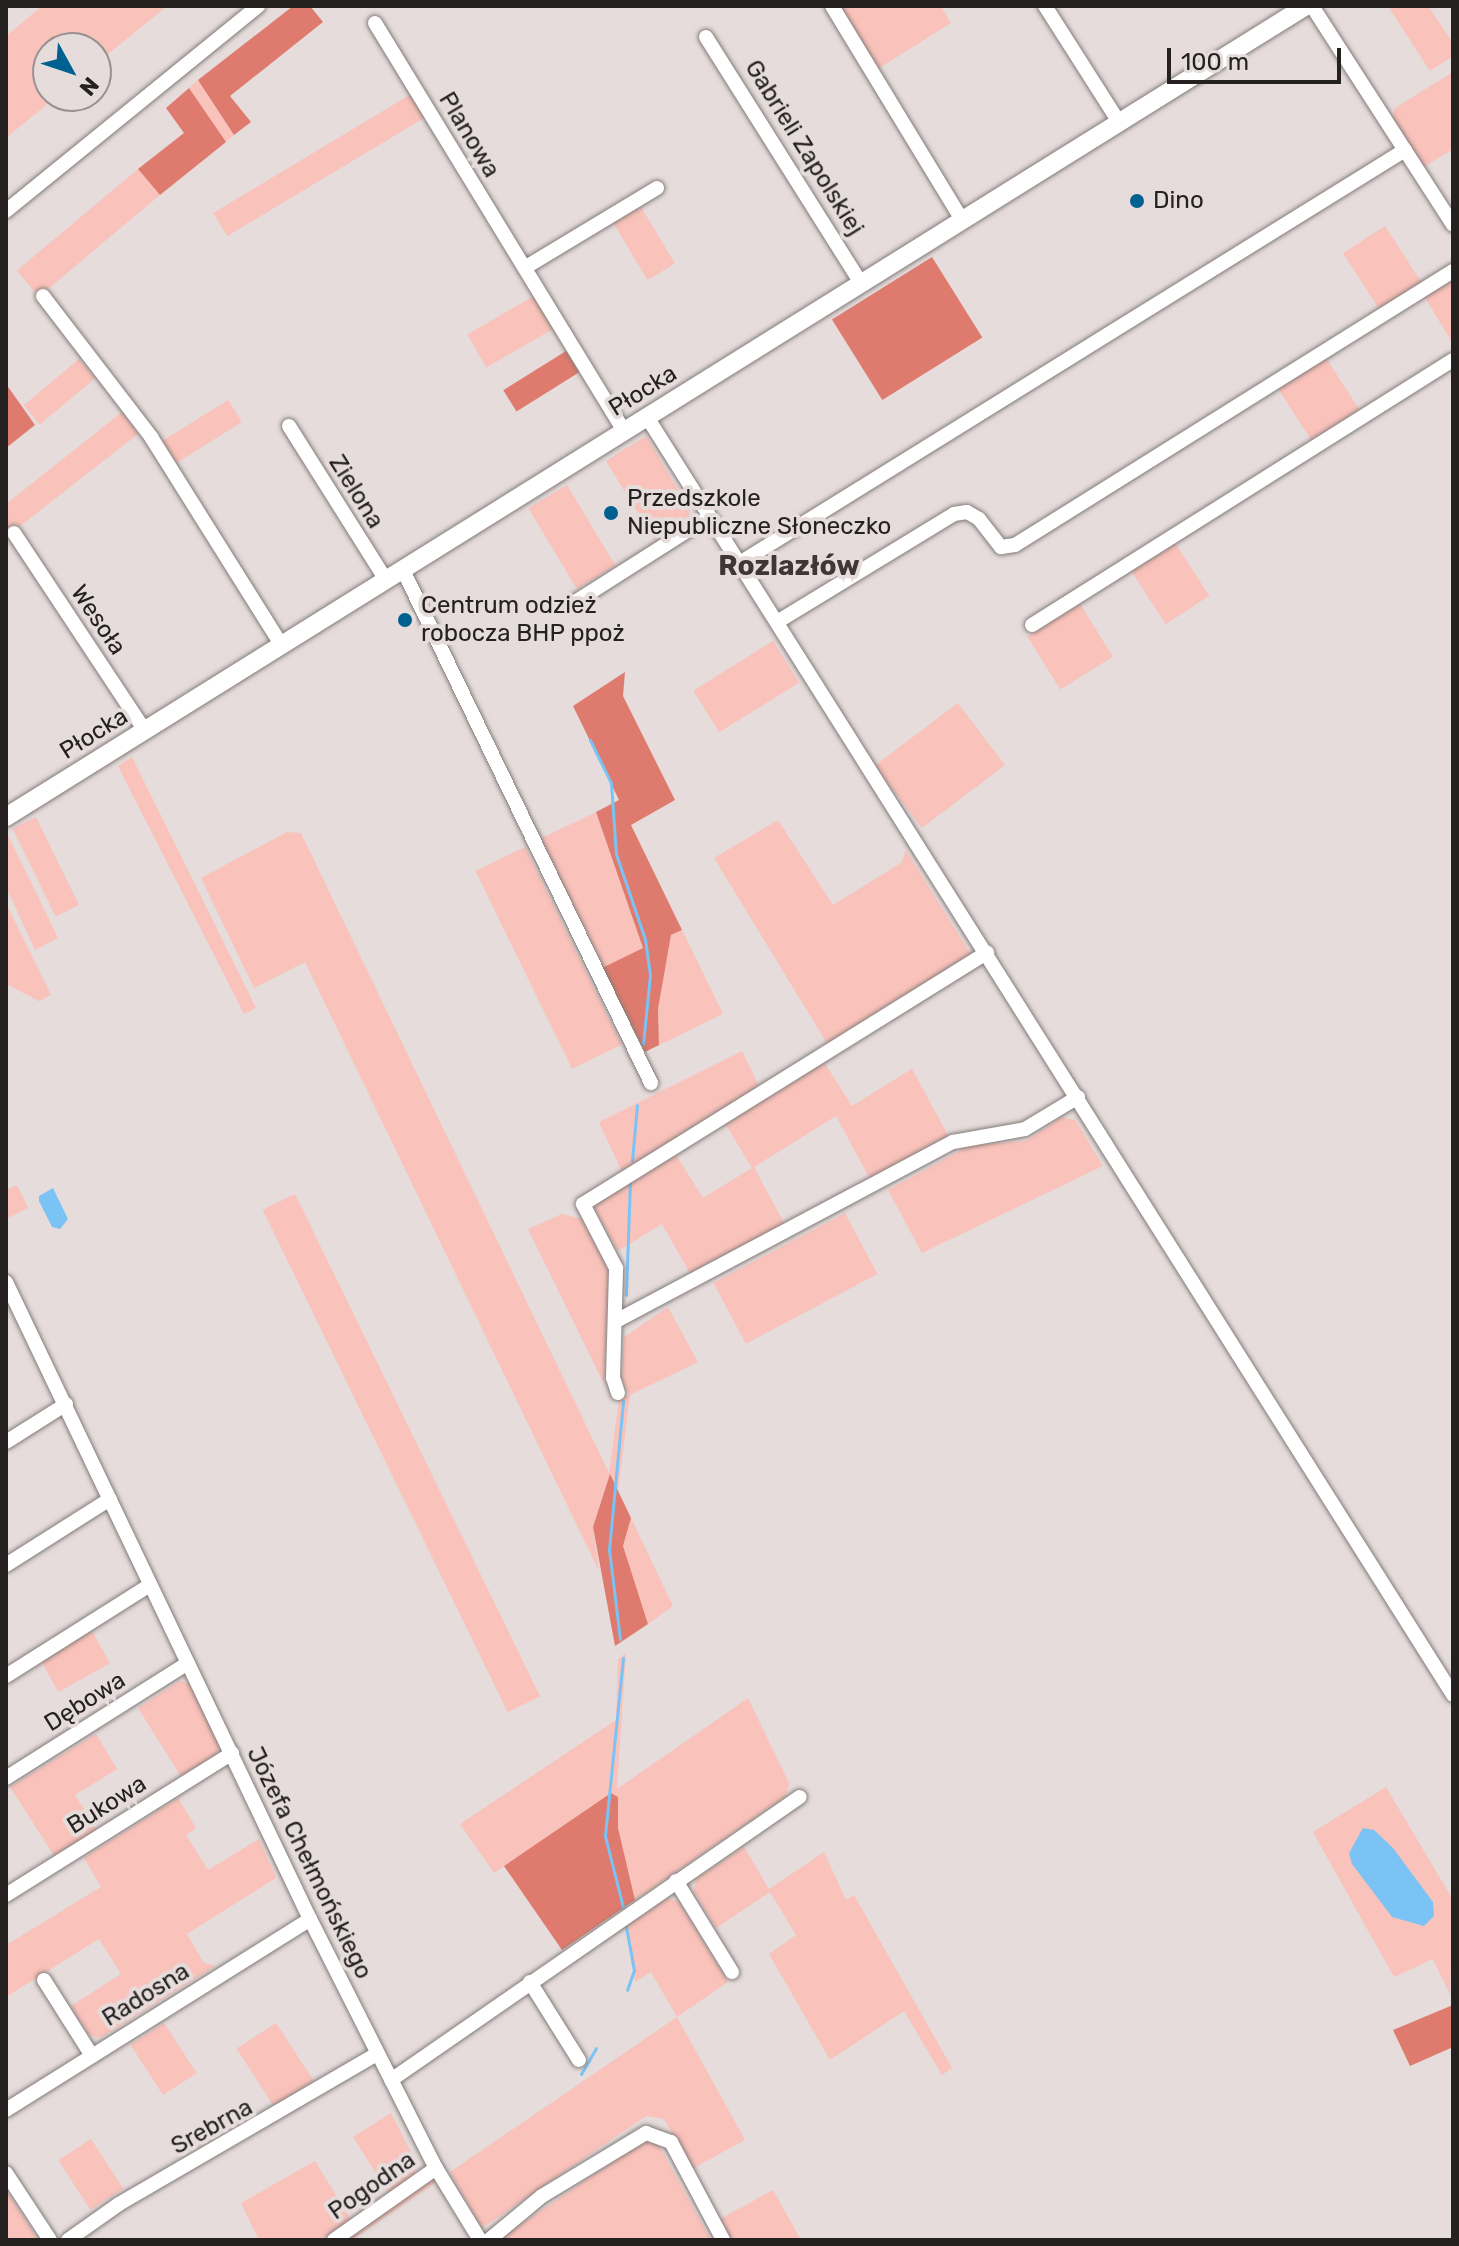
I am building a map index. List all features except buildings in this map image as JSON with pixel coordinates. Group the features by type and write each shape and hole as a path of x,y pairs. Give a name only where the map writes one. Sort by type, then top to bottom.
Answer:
{"street":[{"path":"6,211 258,6"},
{"path":"832,6 962,220"},
{"path":"1045,6 1119,122"},
{"path":"1298,8 1405,150 1453,225"},
{"name":"Płocka","path":"6,817 1298,8"},
{"name":"Planowa","path":"375,23 624,431"},
{"name":"Gabrieli Zapolskiej","path":"706,37 861,283"},
{"path":"738,564 1405,150"},
{"path":"526,267 657,188"},
{"path":"777,622 954,514 967,512 979,519 1001,547 1015,545 1453,271"},
{"path":"43,296 151,437 282,646"},
{"path":"1032,625 1453,360"},
{"path":"647,417 1453,1695"},
{"name":"Zielona","path":"289,426 386,580"},
{"path":"572,604 709,517"},
{"name":"Wesoła","path":"14,533 145,731"},
{"path":"403,570 651,1083"},
{"path":"618,1393 613,1378 616,1268 583,1207 588,1198 987,953"},
{"path":"616,1321 953,1142 1025,1129 1078,1097"},
{"name":"Józefa Chełmońskiego","path":"7,1287 377,2054 436,2168 480,2240"},
{"path":"6,1442 66,1404"},
{"path":"6,1565 110,1499"},
{"path":"6,1676 150,1585"},
{"name":"Dębowa","path":"6,1778 188,1663"},
{"name":"Bukowa","path":"6,1895 232,1753"},
{"path":"391,2080 800,1797"},
{"path":"676,1881 732,1972"},
{"name":"Radosna","path":"6,2110 310,1919"},
{"path":"44,1980 92,2056"},
{"path":"530,1982 579,2060"},
{"name":"Srebrna","path":"68,2240 119,2204 377,2054"},
{"path":"489,2240 542,2196 646,2133 671,2142 723,2240"},
{"name":"Pogodna","path":"334,2240 436,2168"},
{"path":"6,2173 50,2240"}],"shaded area":[{"path":"42,6 167,6 112,51 112,32 32,32 32,112 38,112 6,138 6,36"},
{"path":"293,6 310,6 323,22 230,96 251,122 234,135 198,80"},
{"path":"848,6 941,6 951,23 878,69 842,10"},
{"path":"1388,6 1428,6 1453,43 1453,56 1430,71"},
{"path":"1453,72 1453,149 1424,167 1393,120 1395,108"},
{"path":"198,80 234,135 226,142 189,88"},
{"path":"189,88 226,142 160,195 138,169 184,133 166,108"},
{"path":"413,93 427,116 227,236 213,213"},
{"path":"138,169 160,195 39,297 17,271"},
{"path":"641,207 675,264 648,280 614,223"},
{"path":"1385,226 1421,282 1380,309 1343,253"},
{"path":"932,257 982,338 882,400 832,320"},
{"path":"1453,278 1453,344 1424,296"},
{"path":"534,296 553,329 486,367 467,334"},
{"path":"566,351 579,372 516,411 503,390"},
{"path":"1326,358 1359,409 1311,440 1278,389"},
{"path":"79,359 95,378 40,424 24,405"},
{"path":"6,384 35,425 6,448"},
{"path":"228,400 242,422 176,463 162,441"},
{"path":"122,412 138,434 6,537 6,504"},
{"path":"646,436 690,510 687,521 655,541 606,461"},
{"path":"567,485 615,566 577,589 528,508"},
{"path":"1175,543 1209,596 1166,624 1131,571"},
{"path":"1080,604 1113,657 1060,689 1027,637"},
{"path":"773,641 799,683 719,732 693,691"},
{"path":"625,672 623,696 675,800 631,825 682,930 671,935 658,1009 659,1045 645,1052 602,968 643,948 596,812 619,800 573,706"},
{"path":"958,703 1005,765 922,828 875,766"},
{"path":"132,757 256,1008 244,1014 118,766"},
{"path":"596,812 643,948 602,968 540,839"},
{"path":"36,817 79,905 56,916 13,828"},
{"path":"778,820 833,905 901,863 906,851 973,958 828,1045 714,858"},
{"path":"287,832 301,833 609,1473 619,1400 629,1394 622,1379 624,1337 668,1307 698,1362 630,1395 618,1491 610,1475 593,1527 599,1571 305,962 254,988 201,878"},
{"path":"8,835 58,938 35,950 6,887"},
{"path":"525,847 621,1045 572,1069 476,871"},
{"path":"6,903 51,995 39,1001 6,984"},
{"path":"682,930 723,1014 659,1045 658,1009 671,935"},
{"path":"742,1051 759,1086 622,1172 599,1122"},
{"path":"822,1059 852,1106 912,1069 949,1137 870,1179 836,1116 754,1167 785,1225 691,1275 662,1224 618,1251 595,1209 600,1195 673,1150 703,1198 752,1168 723,1120"},
{"path":"1062,1117 1075,1120 1103,1166 922,1253 888,1190 971,1145 1026,1141"},
{"path":"17,1185 28,1208 6,1219 6,1190"},
{"path":"295,1194 540,1696 508,1712 263,1210"},
{"path":"845,1213 877,1274 746,1344 713,1283"},
{"path":"562,1214 582,1219 609,1271 604,1384 528,1229"},
{"path":"610,1474 631,1518 623,1546 648,1624 615,1646 593,1527"},
{"path":"631,1518 673,1606 648,1624 623,1546"},
{"path":"92,1631 110,1663 58,1692 40,1660"},
{"path":"626,1653 617,1789 748,1698 789,1783 786,1796 635,1900 618,1828 618,1798 611,1793 494,1873 460,1824 616,1720 618,1659"},
{"path":"180,1681 190,1684 219,1745 216,1756 182,1778 138,1708"},
{"path":"96,1734 117,1769 75,1795 97,1830 55,1857 10,1787"},
{"path":"1386,1787 1453,1900 1450,1995 1433,1959 1394,1977 1313,1832"},
{"path":"611,1793 618,1797 618,1828 635,1900 562,1950 504,1866"},
{"path":"178,1798 196,1828 186,1835 208,1870 259,1839 276,1878 187,1934 204,1963 215,1966 100,2038 89,2035 71,2006 121,1974 99,1939 6,1997 6,1945 101,1887 84,1858"},
{"path":"744,1847 769,1889 824,1852 846,1900 854,1895 952,2068 942,2075 904,2011 830,2060 769,1954 796,1935 770,1892 716,1928 694,1891 696,1879"},
{"path":"667,1898 679,1902 728,1982 677,2017 651,1972 635,1982 628,1925"},
{"path":"1453,2005 1453,2047 1410,2066 1393,2030"},
{"path":"677,2017 745,2140 692,2169 664,2119 646,2116 482,2228 450,2172"},
{"path":"164,2023 197,2073 163,2095 130,2045"},
{"path":"276,2023 314,2081 274,2106 237,2049"},
{"path":"391,2113 417,2164 413,2177 389,2194 353,2137"},
{"path":"91,2139 123,2188 90,2210 58,2160"},
{"path":"646,2139 657,2142 711,2240 498,2240"},
{"path":"315,2161 351,2220 321,2240 259,2240 241,2203"},
{"path":"433,2178 439,2180 352,2240 340,2240"},
{"path":"6,2190 37,2238 36,2240 6,2240"},
{"path":"773,2190 801,2240 732,2240 720,2219"}],"water":[{"path":"53,1188 68,1219 60,1229 52,1227 39,1201 39,1196"},
{"path":"1363,1828 1374,1830 1393,1848 1433,1902 1434,1916 1424,1926 1392,1917 1352,1864 1349,1853"}],"waterway":[{"path":"590,740 611,783 616,854 645,939 650,975 643,1044"},
{"path":"632,1161 637,1105"},
{"path":"626,1295 630,1183"},
{"path":"620,1639 609,1550 623,1401"},
{"path":"623,1658 605,1836 623,1907"},
{"path":"626,1927 634,1970 627,1990"},
{"path":"581,2074 596,2048"}],"place":[{"name":"Dino","path":"1137,201"},
{"name":"Przedszkole Niepubliczne Słoneczko","path":"611,513"},
{"name":"Centrum odzież robocza BHP ppoż","path":"405,620"}],"district":[{"name":"Rozlazłów","path":"789,566"}]}
